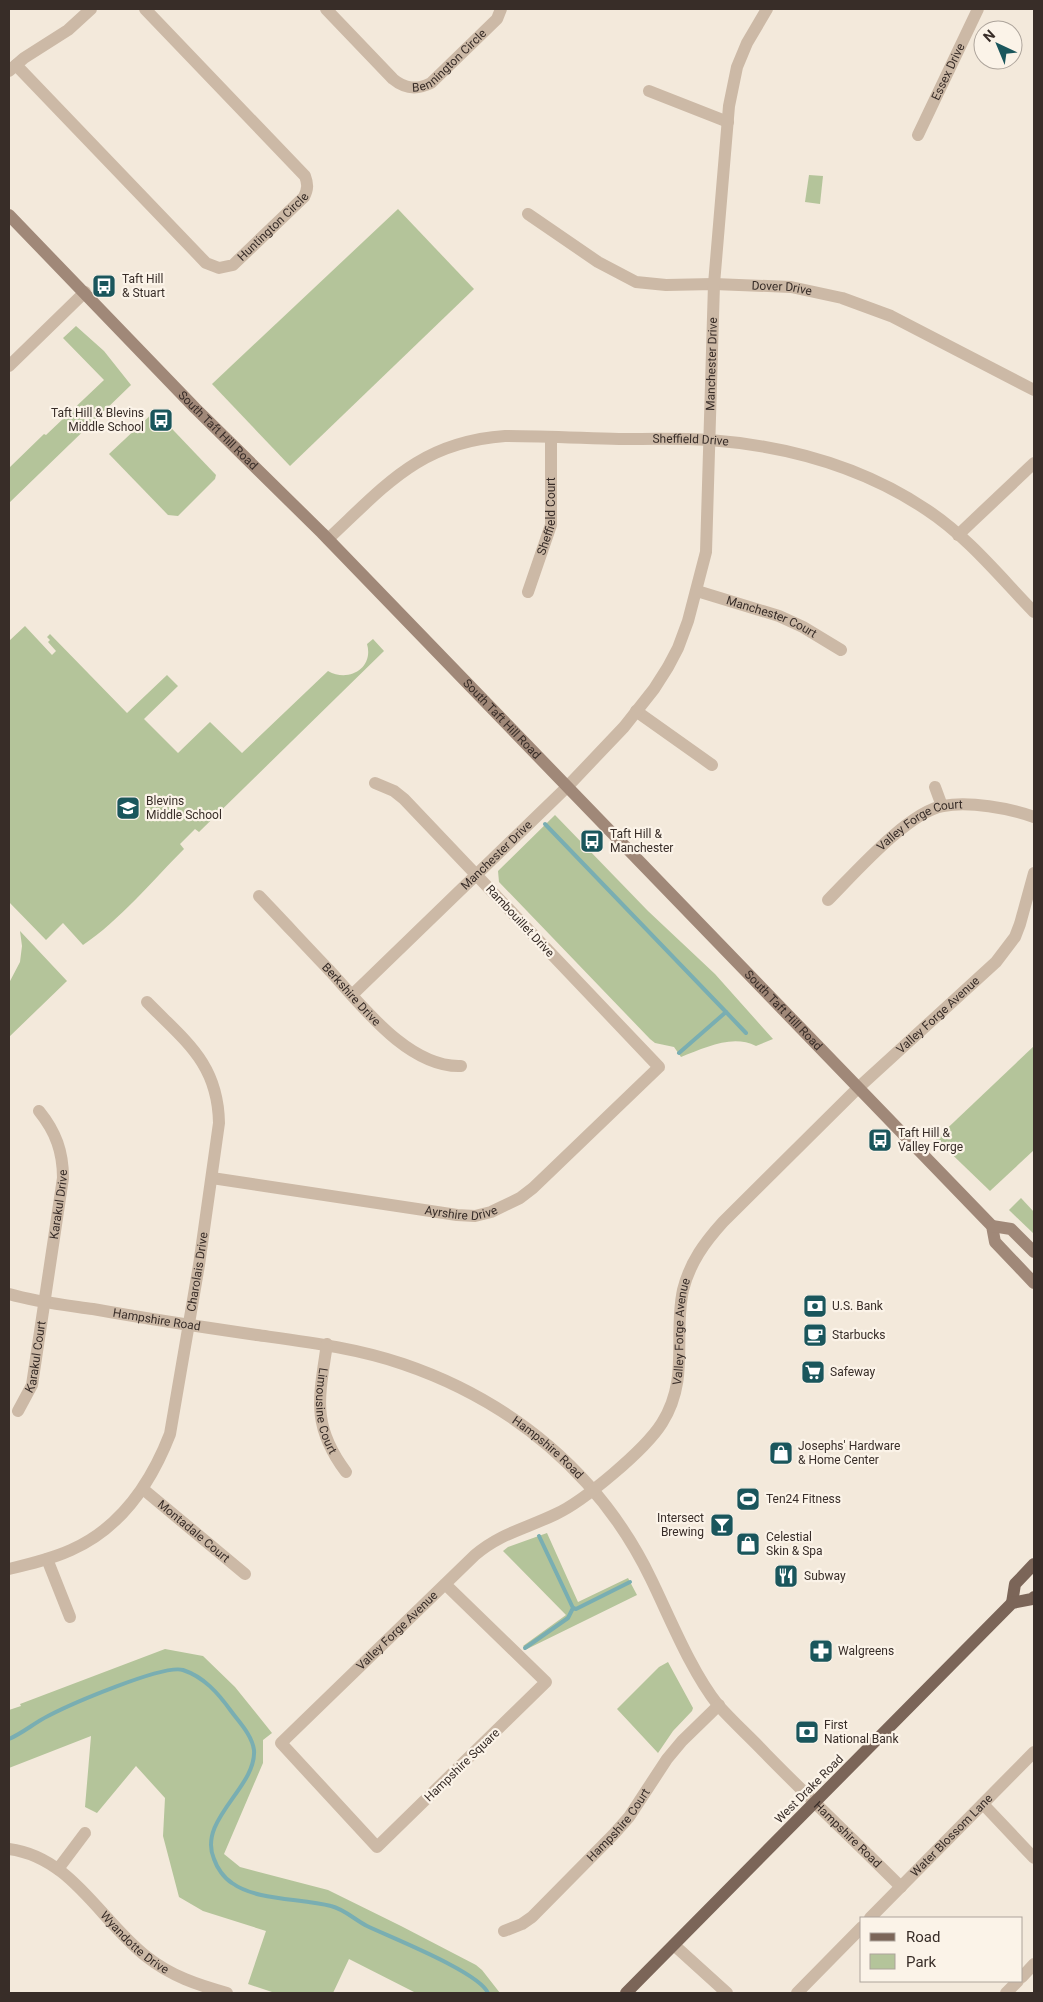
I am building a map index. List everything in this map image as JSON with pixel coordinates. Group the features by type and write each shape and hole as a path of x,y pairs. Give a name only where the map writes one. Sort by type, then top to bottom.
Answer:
{"main road":[{"name":"South Taft Hill Road","path":"9,215 195,408 328,539 992,1226 995,1242 1034,1283"},
{"name":"South Taft Hill Road","path":"992,1226 1011,1229 1034,1252"},
{"name":"West Drake Road","path":"1012,1604 1015,1584 1034,1564"},
{"name":"West Drake Road","path":"626,1993 1012,1604 1032,1599 1034,1596"}],"street":[{"path":"12,68 63,33 91,9"},
{"name":"Huntington Circle","path":"12,68 206,263 219,268 233,265 304,197 308,190 308,183 305,176 145,9"},
{"name":"Bennington Circle","path":"326,9 393,79 405,87 414,88 423,87 431,83 498,19 501,9"},
{"name":"Manchester Drive","path":"352,995 567,787 636,711 668,667 688,621 706,552 714,284 732,88 750,36 767,9"},
{"name":"Essex Drive","path":"918,134 978,9"},
{"path":"650,91 728,122"},
{"name":"Dover Drive","path":"528,214 598,262 636,282 666,286 714,284 791,287 859,303 891,316 1034,390"},
{"path":"9,366 85,292"},
{"name":"Sheffield Drive","path":"328,539 410,466 430,454 480,438 505,436 710,440 783,450 816,458 849,470 899,493 928,511 958,535 1034,612"},
{"name":"Sheffield Court","path":"528,592 551,525 550,438"},
{"path":"958,535 1034,463"},
{"name":"Manchester Court","path":"697,591 780,616 803,627 841,650"},
{"path":"636,711 712,765"},
{"name":"Rambouillet Drive","path":"375,783 394,791 404,799 659,1067"},
{"path":"935,787 942,806"},
{"name":"Valley Forge Court","path":"828,900 891,839 918,817 942,806 974,805 1034,817"},
{"name":"Valley Forge Avenue","path":"281,1743 488,1544 503,1535 569,1508 594,1489 648,1440 668,1412 679,1379 680,1311 683,1290 691,1266 703,1244 858,1088 996,962 1015,937 1032,894 1034,873"},
{"name":"Berkshire Drive","path":"259,896 384,1028 411,1050 447,1067 461,1066"},
{"name":"Charolais Drive","path":"9,1569 72,1550 118,1519 144,1489 162,1455 170,1434 212,1178 219,1123 219,1106 211,1075 198,1054 146,1002"},
{"name":"Ayrshire Drive","path":"212,1178 457,1215 475,1216 506,1206 533,1188 659,1067"},
{"name":"Karakul Drive","path":"39,1111 56,1137 63,1163 63,1178 46,1301"},
{"name":"Hampshire Road","path":"9,1294 189,1326 328,1344 364,1352 433,1375 500,1409 559,1454 594,1489 633,1545 705,1686 718,1705 814,1803 901,1886"},
{"name":"Karakul Court","path":"18,1411 32,1385 46,1301"},
{"name":"Limousine Court","path":"328,1344 320,1390 321,1426 333,1455 346,1472"},
{"name":"Montadale Court","path":"144,1489 245,1574"},
{"path":"47,1559 70,1617"},
{"name":"Hampshire Square","path":"281,1743 377,1847 546,1682 445,1584"},
{"name":"Hampshire Court","path":"504,1931 522,1924 532,1917 614,1834 629,1817 667,1759 718,1705"},
{"name":"Water Blossom Lane","path":"871,1917 1034,1752"},
{"path":"983,1804 1034,1858"},
{"path":"58,1869 85,1832"},
{"name":"Wyandotte Drive","path":"9,1849 25,1852 43,1859 58,1869 133,1945 157,1965 193,1983 227,1993"},
{"path":"797,1993 860,1928"},
{"path":"674,1945 727,1993"},
{"path":"1023,1976 1034,1964"},
{"path":"1006,1993 1017,1982"}],"green space":[{"path":"809,175 823,176 820,204 805,202"},
{"path":"398,209 474,289 290,466 212,384"},
{"path":"76,326 104,351 131,385 9,503 9,468 104,380 63,338"},
{"path":"155,411 216,475 215,479 178,516 168,515 109,454"},
{"path":"25,626 52,655 56,651 48,642 50,640 47,637 50,634 127,713 167,675 178,686 144,719 178,753 210,722 242,753 328,671 344,675 358,671 367,660 367,644 373,639 384,651 199,832 195,829 180,844 184,849 148,887 110,924 83,945 63,923 46,940 9,902 9,641"},
{"path":"555,815 648,911 715,974 773,1039 756,1046 738,1041 728,1042 709,1046 681,1057 674,1047 655,1043 650,1039 499,882 498,871"},
{"path":"20,931 67,981 9,1037 9,983 20,962 22,946"},
{"path":"1034,1046 1034,1150 990,1191 936,1139"},
{"path":"1021,1198 1034,1212 1034,1234 1009,1210"},
{"path":"547,1533 578,1602 628,1578 637,1595 527,1649 523,1646 566,1615 503,1551 508,1547"},
{"path":"165,1649 203,1656 235,1687 272,1733 263,1740 263,1763 224,1854 240,1867 328,1890 401,1926 476,1965 500,1993 416,1993 349,1959 333,1993 275,1993 248,1984 266,1931 203,1911 179,1897 163,1836 165,1798 136,1766 97,1813 85,1807 91,1736 9,1768 9,1710 21,1706 20,1704"},
{"path":"668,1662 693,1708 673,1731 658,1753 617,1709 659,1667"}],"waterway":[{"path":"545,824 726,1012"},
{"path":"679,1053 726,1012 746,1033"},
{"path":"525,1648 568,1618 573,1608 539,1536"},
{"path":"573,1608 576,1609 630,1582"},
{"path":"9,1739 48,1716 75,1703 137,1679 172,1670 183,1670 191,1673 204,1681 221,1698 248,1734 254,1750 252,1764 247,1777 220,1817 213,1831 211,1845 214,1859 224,1876 242,1889 254,1893 336,1907 367,1926 469,1975 488,1993"}],"place":[{"name":"Taft Hill & Stuart","path":"104,286"},
{"name":"Taft Hill & Blevins Middle School","path":"161,420"},
{"name":"Blevins Middle School","path":"128,808"},
{"name":"Taft Hill & Manchester","path":"592,841"},
{"name":"Taft Hill & Valley Forge","path":"880,1140"},
{"name":"U.S. Bank","path":"815,1306"},
{"name":"Starbucks","path":"815,1335"},
{"name":"Safeway","path":"813,1372"},
{"name":"Josephs' Hardware & Home Center","path":"781,1453"},
{"name":"Ten24 Fitness","path":"748,1499"},
{"name":"Intersect Brewing","path":"722,1525"},
{"name":"Celestial Skin & Spa","path":"748,1544"},
{"name":"Subway","path":"786,1576"},
{"name":"Walgreens","path":"821,1651"},
{"name":"First National Bank","path":"807,1732"}]}
